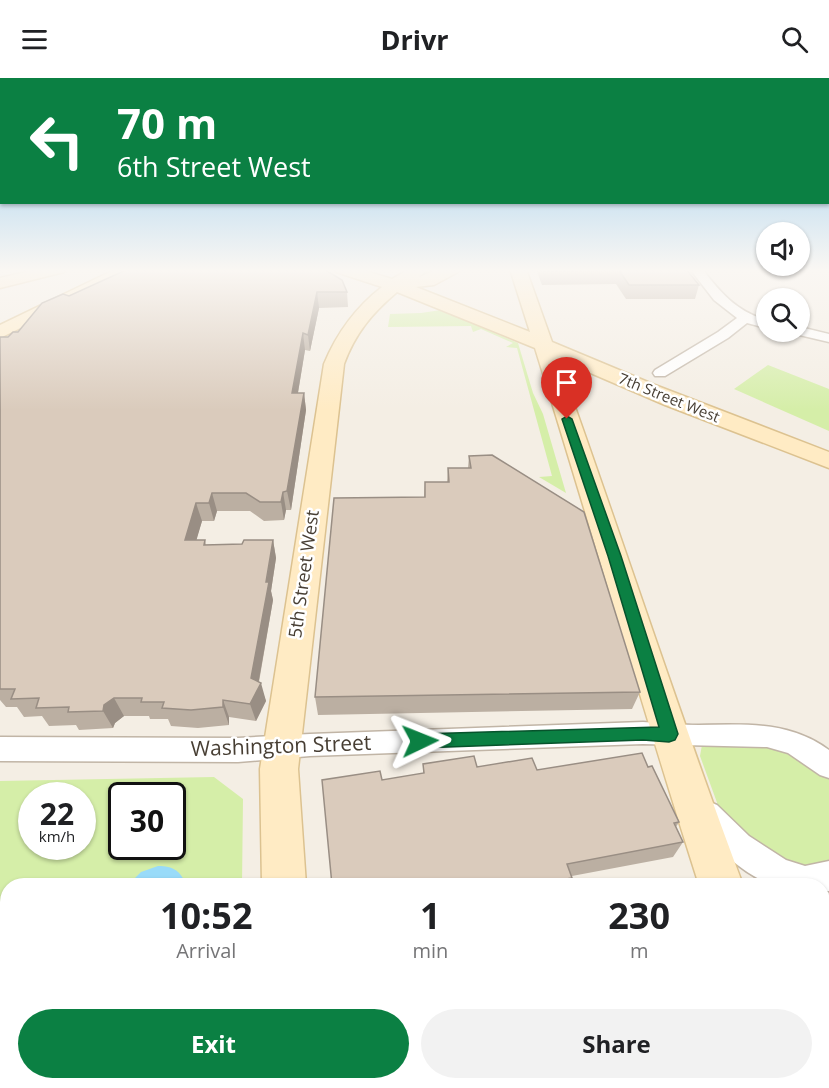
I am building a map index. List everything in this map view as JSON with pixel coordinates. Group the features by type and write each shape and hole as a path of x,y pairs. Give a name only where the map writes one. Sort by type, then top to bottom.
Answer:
{"main road":[{"path":"0,332 32,316"},
{"name":"5th Street West","path":"284,878 279,769 281,747 334,364 352,326 361,316"},
{"name":"7th Street West","path":"490,316 630,371 829,460"},
{"name":"7th Street West","path":"517,316 546,339 616,355"},
{"path":"537,316 546,339 561,400 614,556 688,792 719,878"},
{"path":"546,339 621,370 638,374 660,373"},
{"path":"561,400 571,384 582,379 630,371"},
{"name":"7th Street West","path":"630,371 660,373 829,443"}],"street":[{"path":"740,316 756,322"},
{"path":"660,373 723,335 744,319"},
{"path":"810,333 829,338"},
{"name":"Washington Street","path":"0,749 238,750 643,733 766,735 792,742 829,766"},
{"path":"688,792 735,845 768,867 792,878"}],"green space":[{"path":"390,316 455,316 518,343 533,393 543,414 566,493 539,477 552,476 517,348 506,347 513,343 481,329 473,332 471,326 388,327"},
{"path":"768,365 829,389 829,431 734,389"},
{"path":"702,745 777,746 818,767 829,778 829,862 802,867 765,856 719,808 700,756"},
{"path":"214,777 243,799 242,878 0,878 0,781"}],"water":[{"path":"158,866 168,867 176,870 183,878 135,878 141,872"}],"building":[{"path":"31,316 312,316 308,335 303,333 292,393 304,393 287,491 283,492 281,502 260,502 246,493 212,493 209,503 196,503 185,540 205,540 204,545 242,544 244,540 273,540 266,582 269,582 251,678 261,683 250,704 223,700 223,707 191,710 162,708 164,702 141,702 142,698 114,698 104,705 103,711 68,712 69,707 36,708 39,698 11,699 15,689 0,689 0,337 8,337 13,332 18,332"},
{"path":"492,455 584,512 640,692 315,697 334,498 425,497 425,482 449,482 448,468 471,468 469,456"},
{"path":"642,753 648,767 652,766 679,822 674,823 683,842 567,864 572,878 331,878 322,780 380,771 382,780 424,773 423,764 474,756 477,767 532,758 537,770"}],"route":[{"path":"420,741 669,734 614,556 567,419"}]}
